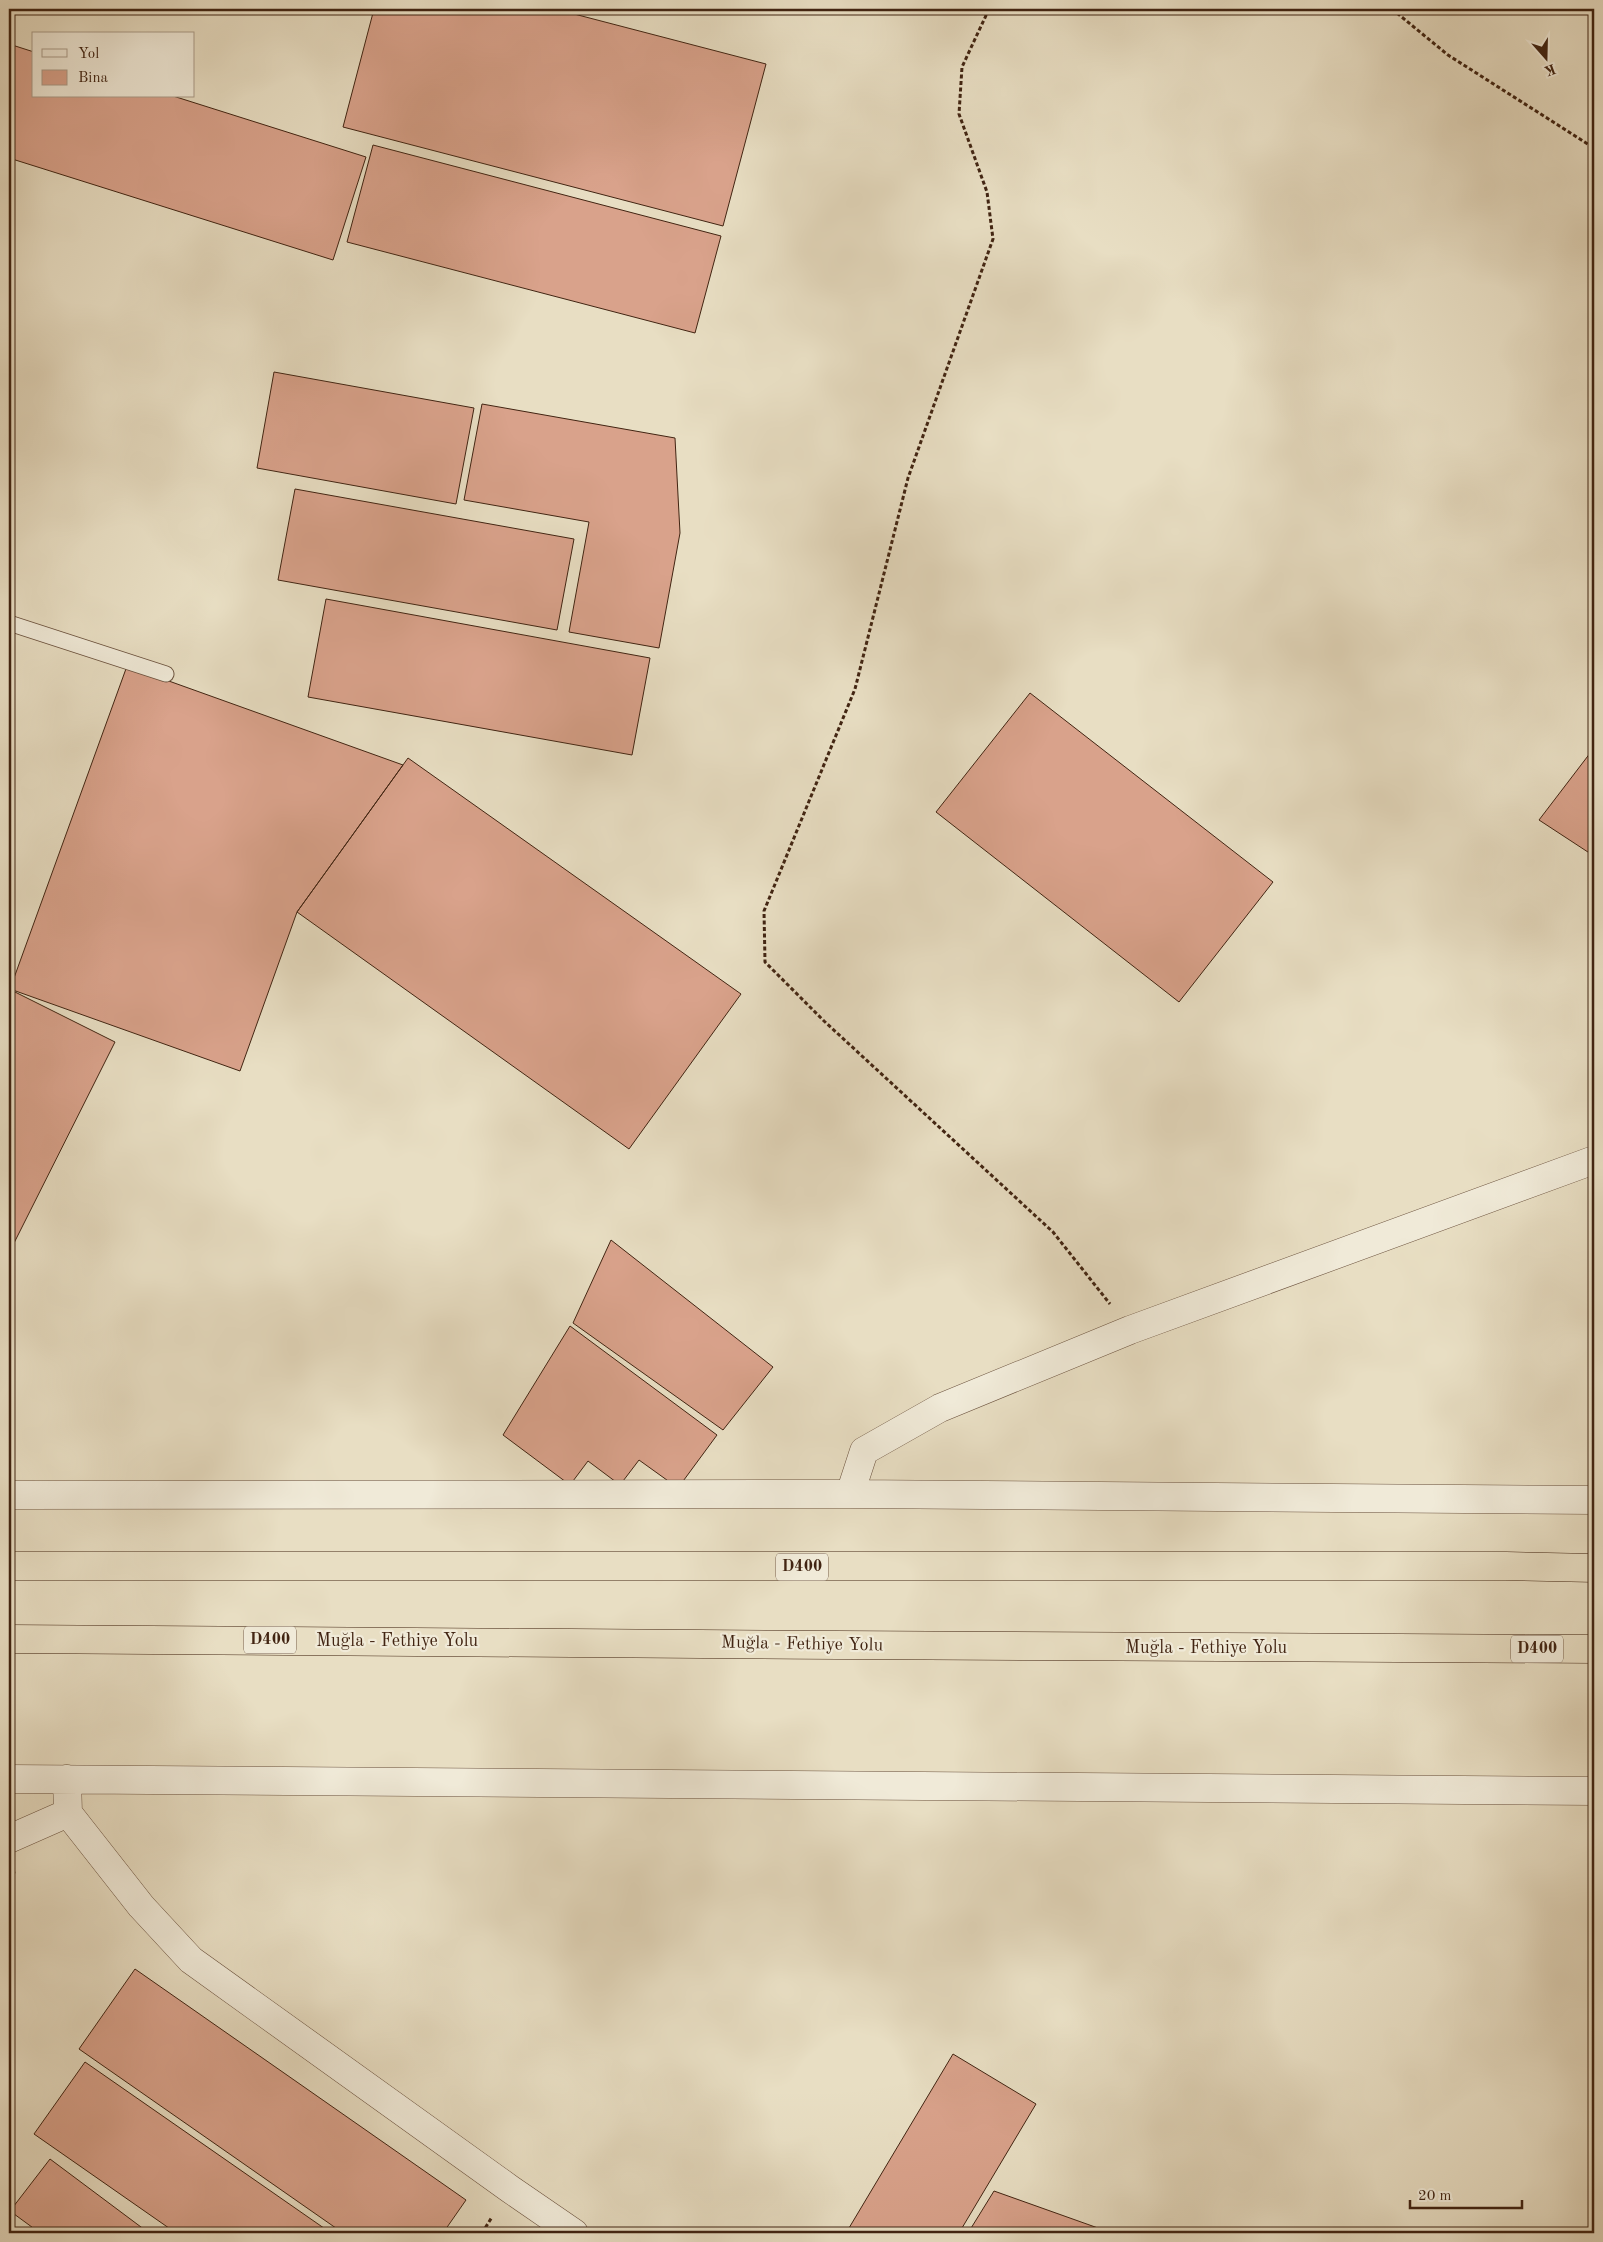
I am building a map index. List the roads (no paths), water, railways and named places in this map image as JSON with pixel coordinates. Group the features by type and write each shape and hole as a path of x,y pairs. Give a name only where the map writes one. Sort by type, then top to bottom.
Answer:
{"highway":[{"name":"D400","path":"9,1566 1506,1566 1594,1568"},
{"name":"Muğla - Fethiye Yolu","path":"9,1639 532,1641 1112,1648 1594,1649"}],"street":[{"path":"850,1494 864,1451 940,1408 1130,1330 1594,1160"},
{"path":"9,1495 850,1494 1594,1500"},
{"path":"9,1779 1594,1791"},
{"path":"67,1779 68,1813 141,1906 191,1960 574,2233"},
{"path":"9,1839 68,1813"}],"lane":[{"path":"9,623 166,674"}]}
